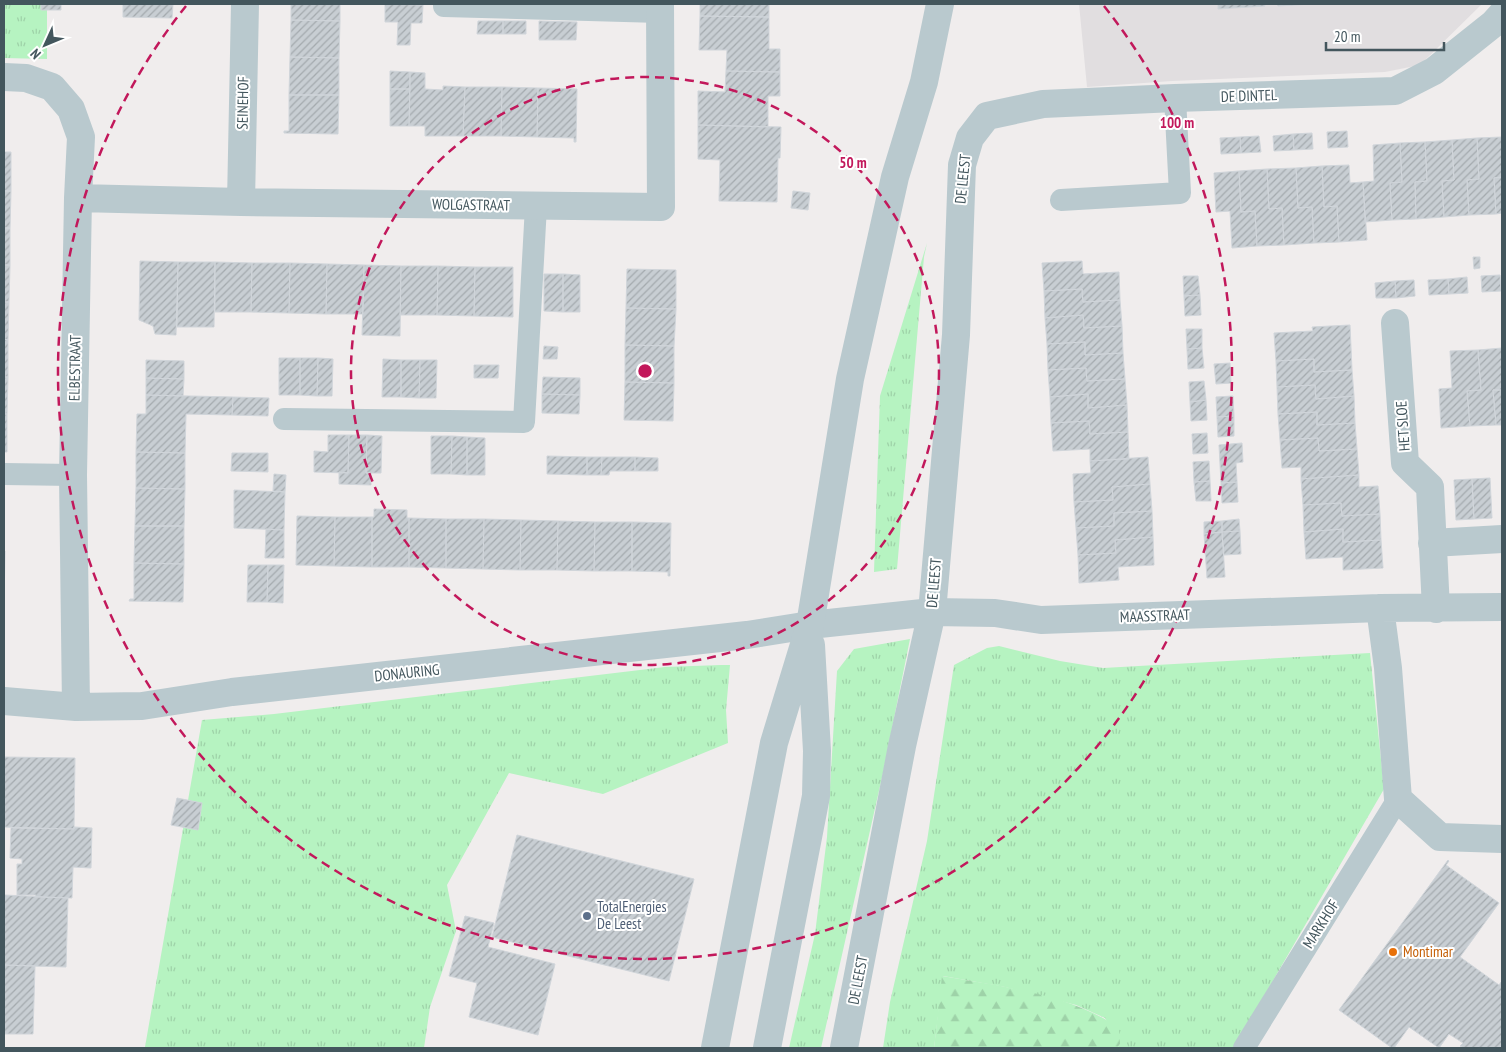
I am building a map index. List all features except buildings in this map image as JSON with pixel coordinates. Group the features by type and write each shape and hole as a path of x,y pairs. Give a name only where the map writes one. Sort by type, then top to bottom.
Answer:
{"street":[{"name":"SEINEHOF","path":"241,202 245,4"},
{"path":"715,1048 774,743 810,625 850,379 895,178 924,82 940,4"},
{"name":"WOLGASTRAAT","path":"78,198 661,207 660,8"},
{"name":"DE DINTEL","path":"987,116 1043,104 1395,91 1434,71 1499,24"},
{"name":"ELBESTRAAT","path":"4,77 26,78 52,87 71,109 81,137 78,198 73,475 76,708"},
{"name":"DE LEEST","path":"844,1048 902,746 932,612 956,335 962,165 970,138 987,116"},
{"name":"HET SLOE","path":"1395,323 1405,463 1430,487 1436,609"},
{"path":"1432,543 1502,539"},
{"name":"MAASSTRAAT","path":"810,625 932,612 995,613 1041,620 1380,608 1502,607"},
{"path":"1380,608 1388,668 1398,799 1440,837 1502,839"},
{"path":"768,1048 816,796 817,751 810,625"},
{"name":"DONAURING","path":"4,701 76,708 142,706 232,692 747,635 810,625"}],"lane":[{"path":"444,4 444,6 660,8"},
{"path":"1061,200 1180,193 1175,98"},
{"path":"284,419 524,422 536,206"},
{"path":"4,474 73,475"},
{"name":"MARKHOF","path":"1244,1048 1398,799"}],"shaded area":[{"path":"1079,4 1482,4 1420,65 1385,72 1172,81 1087,87"}],"green space":[{"path":"4,4 47,4 47,59 4,58"},
{"path":"927,243 924,257 897,569 874,572 880,396"},
{"path":"910,639 883,773 821,1048 789,1048 815,934 827,837 837,671 854,649"},
{"path":"999,646 1060,661 1103,668 1370,653 1384,789 1235,1048 1117,1048 1120,1044 1105,1018 1076,1005 1005,987 943,976 934,1048 883,1048 890,1002 927,841 954,665 987,648"},
{"path":"730,665 726,710 728,743 603,794 509,773 447,885 456,931 430,1007 424,1048 145,1047 202,720 274,714 665,667"},
{"path":"942,976 1034,993 1079,1007 1100,1016 1119,1028 1120,1044 1117,1048 934,1048"}],"place":[{"name":"TotalEnergies De Leest","path":"587,916"},
{"name":"Montimar","path":"1393,952"}]}
